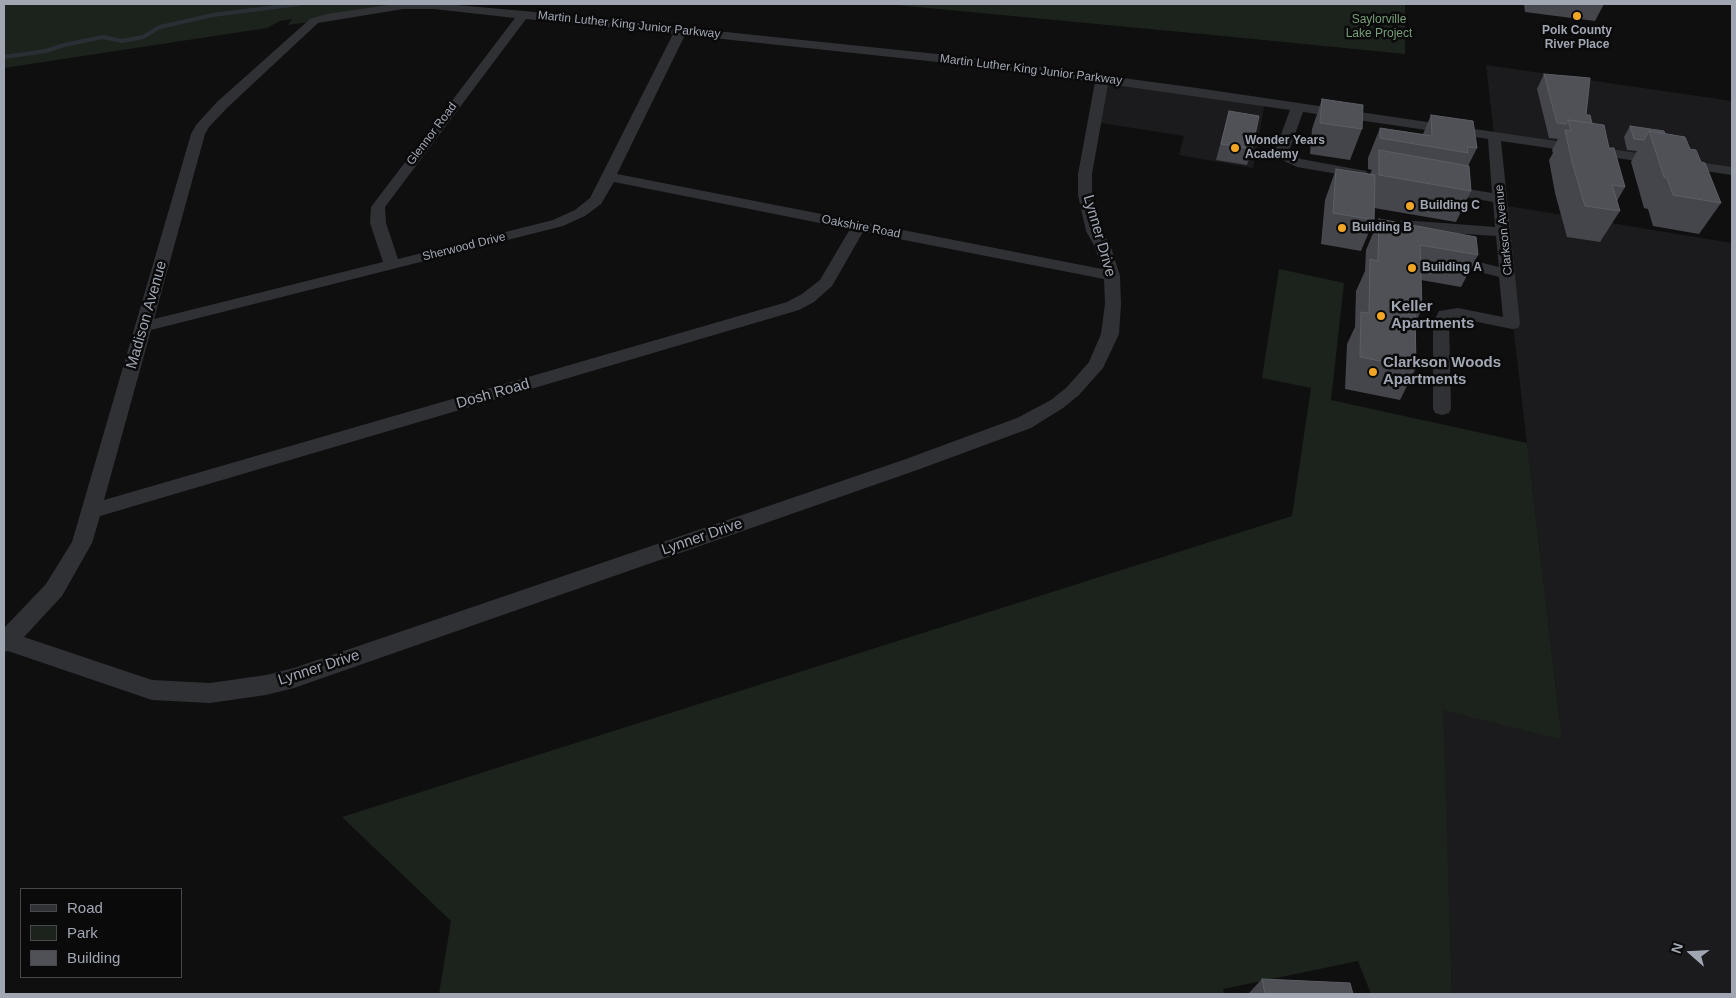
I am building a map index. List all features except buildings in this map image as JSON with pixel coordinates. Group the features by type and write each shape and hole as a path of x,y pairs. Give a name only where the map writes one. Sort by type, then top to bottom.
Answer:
{"street":[{"name":"Martin Luther King Junior Parkway","path":"327,17 385,8 424,5 966,61 1298,107 1732,171"},
{"name":"Glennor Road","path":"392,265 378,223 378,207 524,14"},
{"name":"Madison Avenue","path":"5,641 54,590 82,543 198,134 203,125 222,105 307,26 314,21 327,17"},
{"name":"Sherwood Drive","path":"144,327 558,223 580,213 596,201 682,31"},
{"name":"Lynner Drive","path":"5,641 152,690 210,693 266,685 294,678 913,464 1024,423 1057,404 1073,392 1097,364 1110,334 1113,304 1112,276 1103,247 1094,231 1085,194 1085,174 1102,79"},
{"path":"1298,107 1283,148 1285,156 1297,163 1375,177"},
{"name":"Clarkson Avenue","path":"1442,409 1441,322 1445,315 1458,313 1512,324 1494,136"},
{"name":"Oakshire Road","path":"609,177 1112,276"},
{"path":"1433,187 1501,199"},
{"path":"1404,245 1394,237 1394,229 1403,225 1504,232"},
{"name":"Dosh Road","path":"91,511 793,306 808,298 826,283 859,226"},
{"path":"1435,256 1508,274"}],"shaded area":[{"path":"1486,65 1732,101 1732,171 1494,135"},
{"path":"1102,79 1265,102 1253,168 1179,155 1184,136 1095,122"},
{"path":"1502,205 1732,243 1732,994 1452,994 1442,709 1562,740 1513,325"}],"green space":[{"path":"4,4 437,4 288,25 292,19 280,21 267,28 4,68"},
{"name":"Saylorville Lake Project","path":"886,4 1405,4 1405,54 1213,35"},
{"path":"1279,269 1344,283 1331,400 1527,443 1562,740 1443,710 1452,994 1371,994 1358,961 1223,989 1224,994 439,994 451,921 342,817 1292,516 1311,388 1262,378"}],"waterway":[{"path":"4,57 46,51 64,45 103,37 122,41 143,37 160,27 213,15 299,4"}],"place":[{"name":"Polk County River Place","path":"1577,16"},
{"name":"Wonder Years Academy","path":"1235,148"},
{"name":"Building C","path":"1410,206"},
{"name":"Building B","path":"1342,228"},
{"name":"Building A","path":"1412,268"},
{"name":"Keller Apartments","path":"1381,316"},
{"name":"Clarkson Woods Apartments","path":"1373,372"}]}
